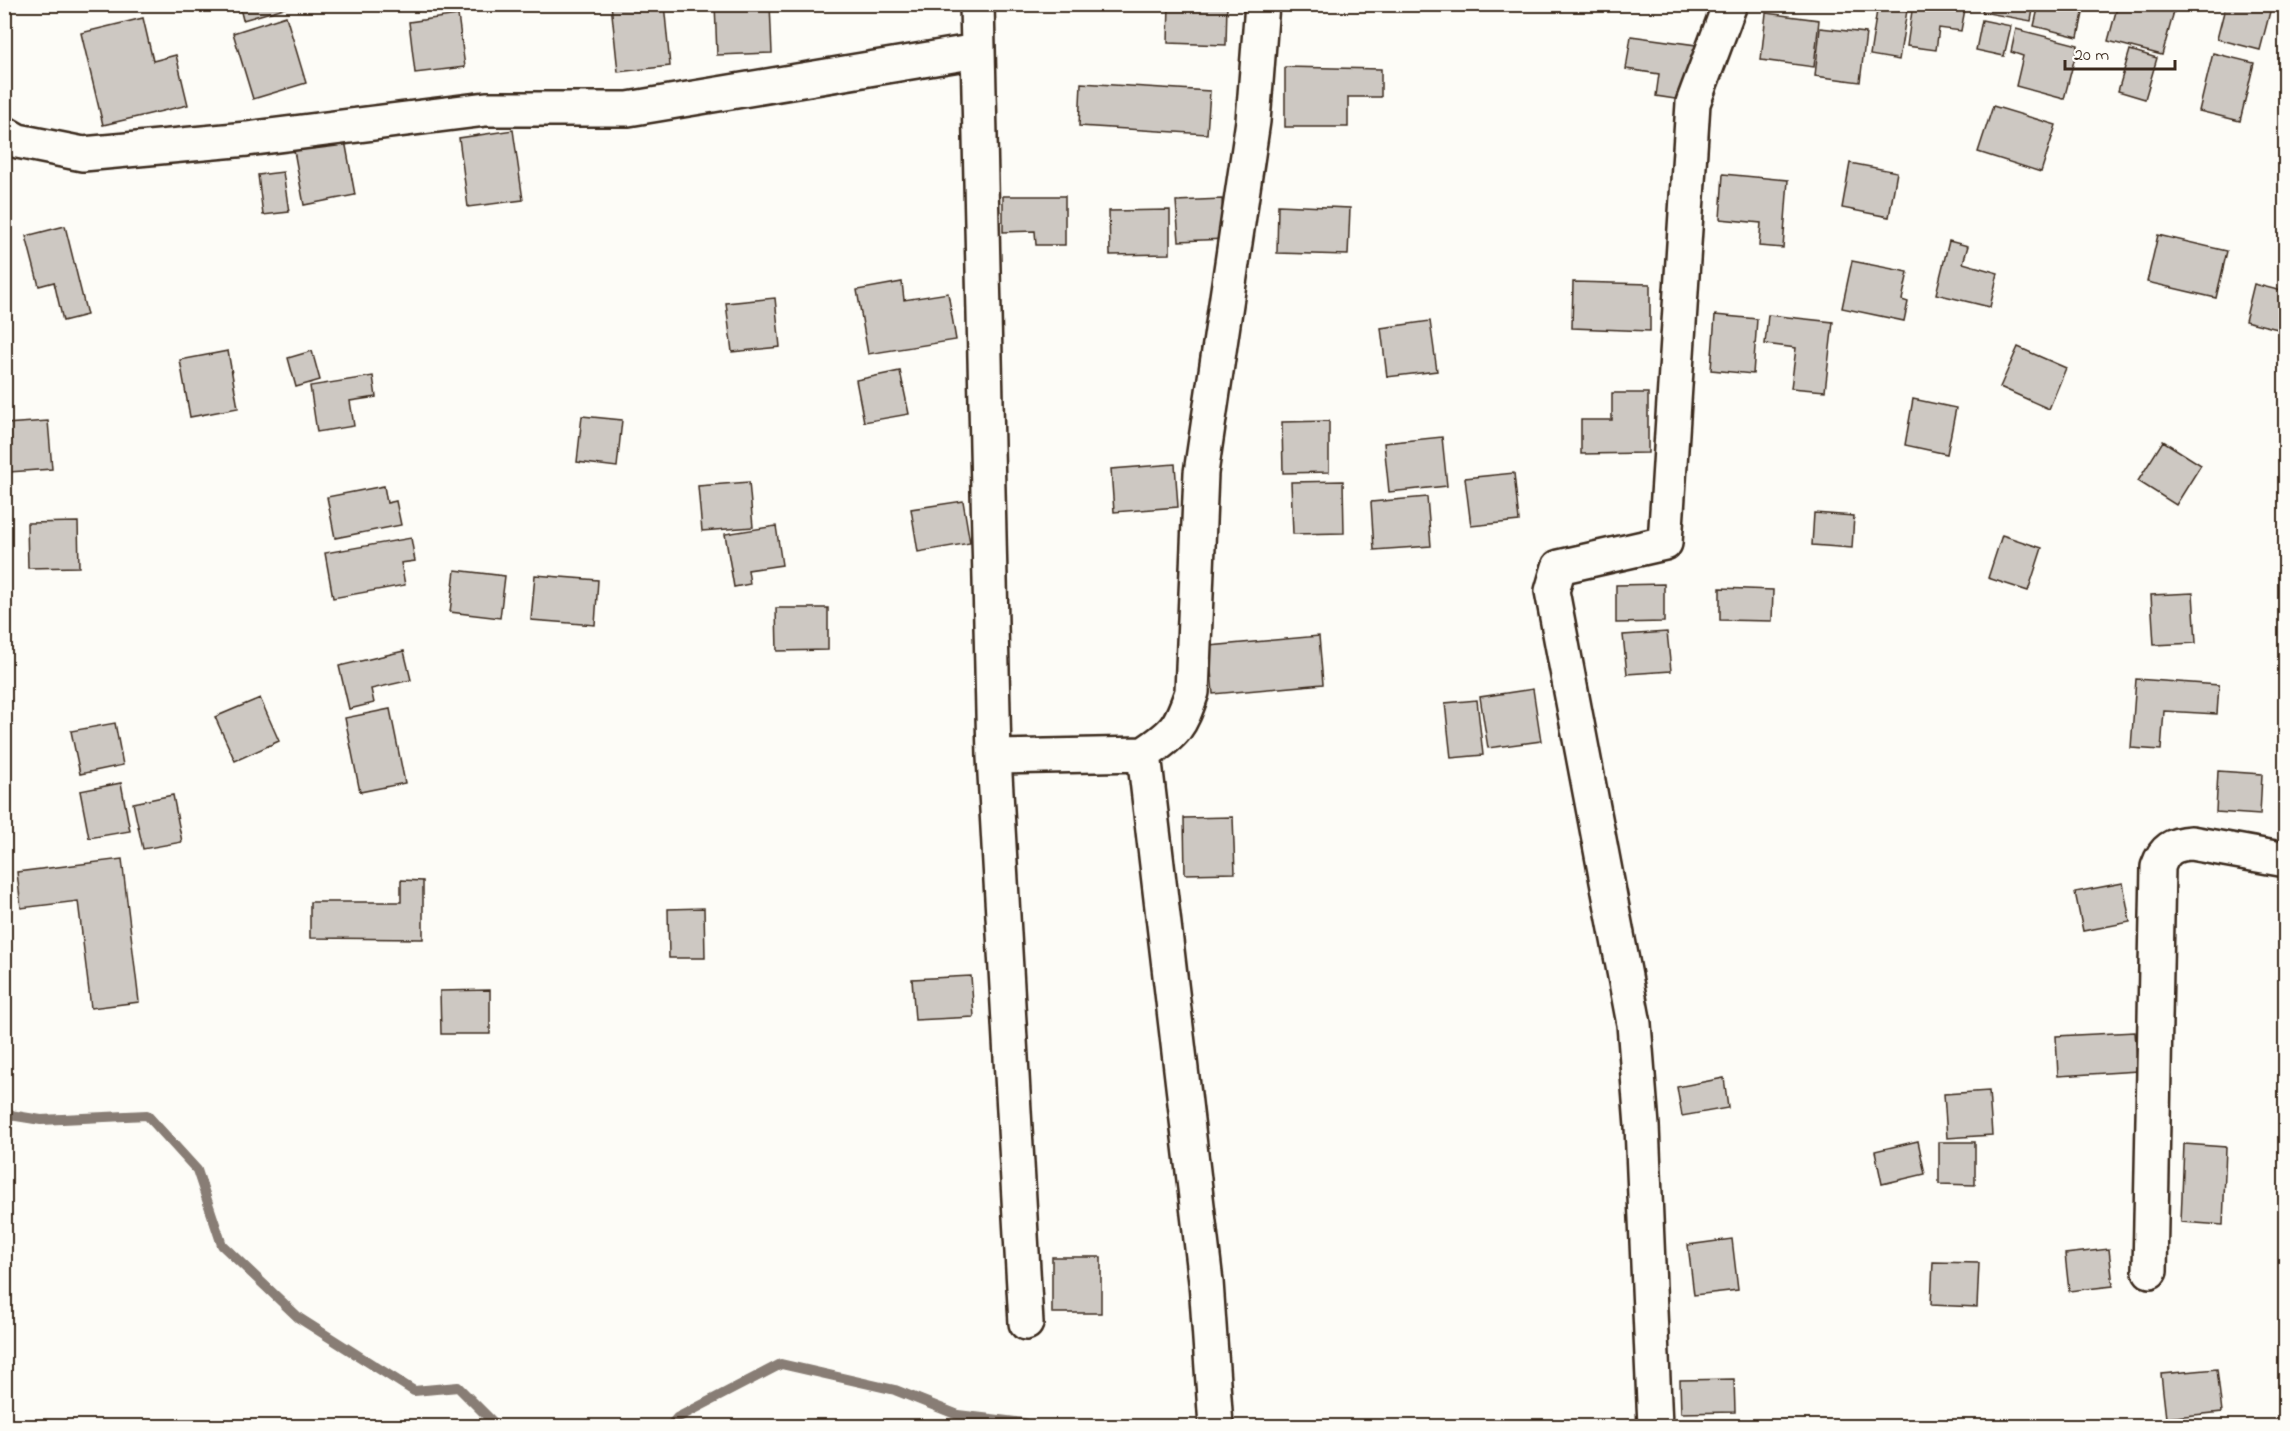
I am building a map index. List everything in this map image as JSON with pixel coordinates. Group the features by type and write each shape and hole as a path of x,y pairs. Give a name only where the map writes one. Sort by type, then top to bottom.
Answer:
{"street":[{"path":"977,4 994,757 1026,1323"},
{"path":"994,757 1144,754 1165,740 1182,722 1192,692 1201,473 1253,120 1262,4"},
{"path":"1654,1426 1642,1126 1634,1024 1552,591 1559,567 1665,543 1692,103 1730,4"},
{"path":"4,133 18,141 83,154 246,140 486,109 628,109 977,51"},
{"path":"1144,754 1206,1282 1216,1426"},
{"path":"2150,1271 2158,878 2161,858 2167,849 2177,844 2190,843 2286,860"}],"building":[{"path":"239,4 288,4 288,7 243,20"},
{"path":"611,4 664,4 670,66 618,72"},
{"path":"715,4 770,4 772,53 717,55"},
{"path":"1169,4 1227,4 1226,45 1168,43"},
{"path":"1878,4 1908,4 1899,60 1870,55"},
{"path":"1913,4 1943,4 1965,9 1961,31 1939,28 1936,50 1907,46"},
{"path":"1984,4 2034,4 2031,21 1982,12"},
{"path":"2039,4 2085,4 2078,37 2034,26"},
{"path":"2118,4 2176,4 2162,55 2108,41"},
{"path":"2226,4 2272,4 2260,50 2217,39"},
{"path":"1766,13 1819,20 1814,67 1761,60"},
{"path":"458,15 465,67 415,73 409,22"},
{"path":"286,16 306,83 253,99 233,33"},
{"path":"143,18 153,61 176,55 188,105 103,125 81,33"},
{"path":"1982,20 2011,26 2004,56 1976,50"},
{"path":"1820,28 1866,33 1860,82 1815,76"},
{"path":"2016,29 2078,45 2064,99 2016,86 2023,56 2011,52"},
{"path":"1631,36 1696,45 1688,101 1656,96 1659,74 1626,69"},
{"path":"2130,50 2157,58 2145,99 2118,91"},
{"path":"2213,53 2254,63 2240,121 2199,111"},
{"path":"1285,67 1381,69 1381,97 1348,97 1348,127 1285,127"},
{"path":"1081,83 1210,91 1207,134 1079,126"},
{"path":"1993,106 2056,125 2041,172 1978,152"},
{"path":"513,130 523,200 468,207 459,138"},
{"path":"344,135 355,195 304,205 293,145"},
{"path":"1850,163 1897,172 1889,217 1842,208"},
{"path":"283,172 289,212 263,215 258,175"},
{"path":"1723,174 1788,180 1783,248 1759,246 1761,223 1720,219"},
{"path":"1003,196 1065,196 1065,245 1036,245 1035,231 1003,232"},
{"path":"1222,199 1225,239 1179,241 1176,201"},
{"path":"1278,205 1350,208 1348,255 1277,253"},
{"path":"1170,210 1170,254 1110,255 1109,211"},
{"path":"65,226 87,315 63,321 54,282 39,286 26,236"},
{"path":"2158,235 2227,251 2216,298 2147,282"},
{"path":"1949,241 1968,246 1963,263 1998,273 1990,307 1936,294"},
{"path":"1852,261 1908,272 1902,300 1908,302 1904,321 1842,308"},
{"path":"902,282 904,300 948,293 956,340 868,354 857,290"},
{"path":"1573,282 1650,284 1650,331 1572,328"},
{"path":"2254,284 2286,292 2286,331 2245,321"},
{"path":"775,298 780,347 732,352 726,303"},
{"path":"1715,315 1757,319 1753,374 1711,370"},
{"path":"1768,315 1833,322 1825,391 1791,388 1796,348 1765,344"},
{"path":"1430,321 1437,371 1387,377 1381,328"},
{"path":"2018,347 2066,368 2049,409 2000,387"},
{"path":"228,351 238,408 190,417 180,360"},
{"path":"312,351 320,380 296,387 288,358"},
{"path":"900,371 909,414 864,422 856,380"},
{"path":"373,376 376,397 350,401 354,426 317,432 310,386"},
{"path":"1612,393 1648,393 1648,453 1581,454 1581,420 1612,420"},
{"path":"1913,399 1956,408 1947,454 1905,445"},
{"path":"582,416 622,420 617,467 577,462"},
{"path":"48,421 52,469 9,472 5,424"},
{"path":"1329,421 1329,472 1283,473 1282,422"},
{"path":"1442,437 1447,486 1389,492 1384,443"},
{"path":"2163,441 2201,465 2176,505 2138,481"},
{"path":"1175,464 1178,507 1114,512 1111,469"},
{"path":"1514,473 1519,521 1471,526 1465,478"},
{"path":"1343,481 1344,533 1293,534 1291,482"},
{"path":"749,482 753,527 702,531 698,486"},
{"path":"384,486 387,503 396,501 401,525 335,538 327,497"},
{"path":"1427,497 1431,546 1374,550 1371,502"},
{"path":"963,501 970,543 918,552 911,509"},
{"path":"1814,513 1854,516 1852,548 1812,545"},
{"path":"78,522 79,567 28,568 27,523"},
{"path":"776,526 782,565 748,570 750,584 734,587 725,534"},
{"path":"2002,535 2042,548 2028,591 1988,578"},
{"path":"411,538 415,561 401,563 405,585 333,598 325,553"},
{"path":"455,570 505,576 500,618 450,612"},
{"path":"535,575 598,580 595,625 531,620"},
{"path":"1664,584 1664,622 1616,623 1616,585"},
{"path":"1720,588 1773,590 1772,621 1720,620"},
{"path":"2193,593 2196,643 2154,645 2151,595"},
{"path":"776,608 828,608 828,650 777,651"},
{"path":"1667,632 1671,671 1627,674 1623,635"},
{"path":"1319,636 1323,684 1213,694 1209,646"},
{"path":"404,651 411,680 371,689 374,703 349,709 339,666"},
{"path":"2136,679 2219,685 2217,714 2164,711 2161,750 2131,748"},
{"path":"1533,689 1541,741 1488,748 1480,697"},
{"path":"260,698 279,741 235,761 215,717"},
{"path":"1477,700 1483,755 1451,758 1445,703"},
{"path":"390,709 405,783 360,792 345,718"},
{"path":"115,723 123,765 80,774 71,731"},
{"path":"2218,771 2262,774 2260,815 2216,812"},
{"path":"121,783 130,831 89,838 80,791"},
{"path":"173,795 182,842 143,849 133,803"},
{"path":"1233,817 1235,873 1185,874 1184,818"},
{"path":"122,859 139,1002 91,1008 78,901 21,908 17,872"},
{"path":"401,880 423,881 423,939 310,938 310,902 401,902"},
{"path":"2123,883 2130,922 2083,931 2075,892"},
{"path":"704,908 705,958 669,958 668,909"},
{"path":"971,976 974,1017 915,1020 912,979"},
{"path":"490,990 490,1034 441,1034 440,991"},
{"path":"2135,1032 2138,1071 2058,1076 2056,1036"},
{"path":"1724,1078 1728,1108 1682,1116 1677,1087"},
{"path":"1989,1091 1992,1135 1947,1138 1944,1094"},
{"path":"1918,1141 1925,1174 1882,1184 1875,1151"},
{"path":"1939,1142 1975,1142 1975,1185 1939,1184"},
{"path":"2184,1144 2226,1147 2223,1225 2181,1222"},
{"path":"1732,1239 1738,1290 1694,1295 1688,1245"},
{"path":"2109,1249 2113,1286 2069,1291 2065,1254"},
{"path":"1052,1257 1101,1257 1101,1313 1052,1313"},
{"path":"1933,1262 1979,1263 1977,1307 1931,1305"},
{"path":"2217,1369 2222,1412 2166,1418 2161,1374"},
{"path":"1734,1379 1735,1412 1681,1413 1680,1380"}],"waterway":[{"path":"4,1114 41,1120 147,1115 197,1170 222,1245 299,1318 414,1391 458,1387 497,1426"},
{"path":"670,1426 677,1418 781,1364 895,1390 958,1415 1024,1423 1028,1426"}]}
